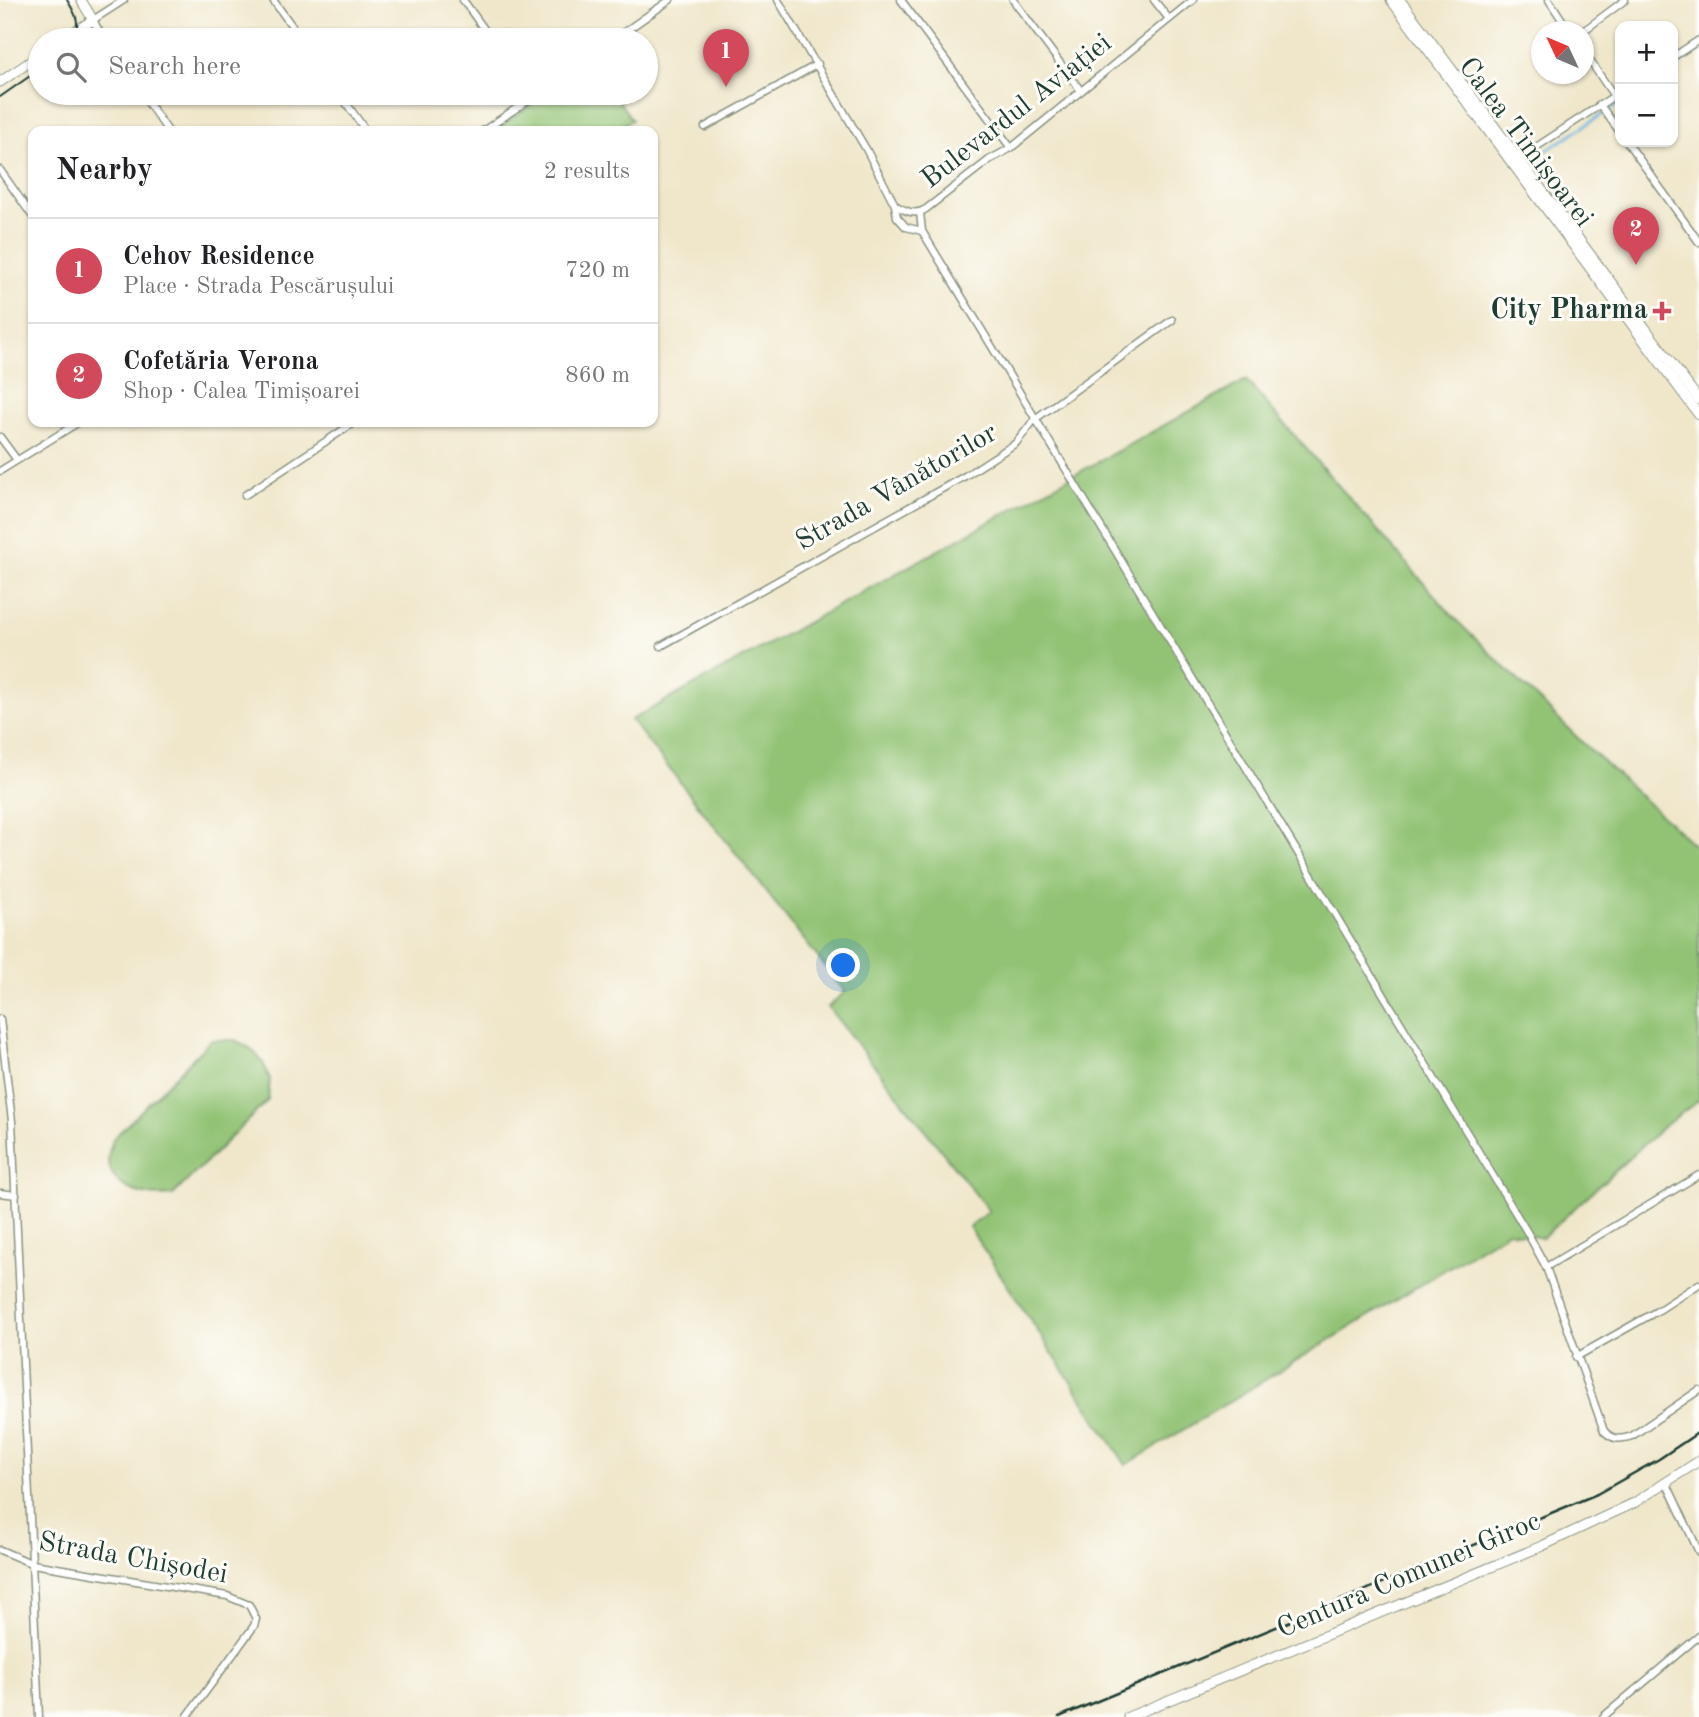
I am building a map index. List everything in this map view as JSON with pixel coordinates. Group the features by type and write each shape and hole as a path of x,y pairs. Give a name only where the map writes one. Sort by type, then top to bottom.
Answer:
{"main road":[{"path":"80,28 93,20 81,0"},
{"name":"Calea Timișoarei","path":"1391,0 1699,415"},
{"name":"Calea Timișoarei","path":"1400,0 1699,400"},
{"path":"0,82 28,63"},
{"name":"Centura Comunei Giroc","path":"1128,1717 1605,1518 1699,1461"}],"street":[{"path":"97,28 93,20 124,0"},
{"path":"273,0 293,28"},
{"path":"463,0 483,28"},
{"path":"652,0 658,8"},
{"path":"630,28 670,0"},
{"path":"778,0 818,64 895,205 897,217 906,228 922,231"},
{"path":"901,0 1011,148"},
{"path":"1013,0 1081,91"},
{"path":"1154,0 1169,19"},
{"name":"Bulevardul Aviației","path":"895,205 909,212 920,212 989,160 1011,148 1193,0"},
{"path":"1549,0 1563,21"},
{"path":"1594,23 1625,0"},
{"path":"1678,54 1699,40"},
{"path":"705,127 818,64"},
{"path":"1594,65 1615,91"},
{"path":"1518,159 1615,96"},
{"path":"150,105 165,126"},
{"path":"348,105 362,126"},
{"path":"490,126 518,105"},
{"path":"1601,106 1615,125"},
{"path":"1632,147 1699,242"},
{"path":"0,170 28,210"},
{"path":"920,212 922,231 1527,1232 1546,1267 1599,1422 1611,1438 1621,1440 1632,1436 1699,1390"},
{"name":"Strada Vânătorilor","path":"661,646 965,476 1016,443 1035,419 1172,320"},
{"path":"0,471 71,427"},
{"path":"245,495 347,427"},
{"path":"0,437 17,460"},
{"path":"0,1019 11,1109 16,1195 39,1717"},
{"path":"1546,1267 1699,1175"},
{"path":"0,1193 16,1195"},
{"path":"1576,1357 1699,1284"},
{"path":"1667,1482 1699,1552"},
{"name":"Strada Chișodei","path":"0,1550 33,1564 228,1596 249,1605 256,1619 254,1626 187,1717"},
{"path":"1603,1717 1699,1636"}],"green space":[{"path":"531,105 621,105 632,120 621,126 500,126"},
{"path":"1246,380 1457,621 1699,850 1699,1100 1663,1127 1542,1238 1508,1231 1126,1465 969,1227 989,1211 828,1007 845,992 631,720"},
{"path":"211,1040 235,1040 250,1048 262,1061 270,1079 268,1100 173,1195 143,1194 124,1186 111,1171 108,1161 113,1139"}],"waterway":[{"path":"1678,65 1699,51"},
{"path":"1538,156 1615,106"}],"tram line":[{"path":"67,0 77,20 77,28"},
{"path":"0,97 28,77"}],"railway":[{"path":"1059,1717 1597,1494 1659,1459 1699,1432"}],"place":[{"name":"Cehov Residence","path":"726,87"},
{"name":"Cofetăria Verona","path":"1636,265"},
{"name":"City Pharma","path":"1662,311"}]}
